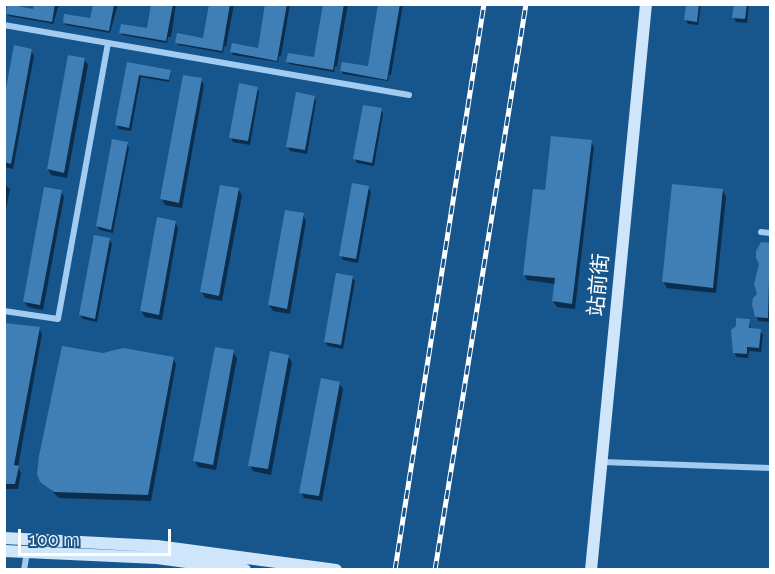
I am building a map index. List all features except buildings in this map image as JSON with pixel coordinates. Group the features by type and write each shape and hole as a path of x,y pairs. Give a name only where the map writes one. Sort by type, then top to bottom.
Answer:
{"main road":[{"name":"站前街","path":"591,570 646,4"},
{"path":"4,537 157,546 336,570"},
{"path":"4,550 157,558 245,570"}],"street":[{"path":"4,25 409,95"},
{"path":"4,311 58,319 108,43"},
{"path":"761,232 771,233"},
{"path":"602,462 771,468"},
{"path":"24,570 27,552"}],"railway":[{"path":"395,570 484,4"},
{"path":"435,570 526,4"}]}
